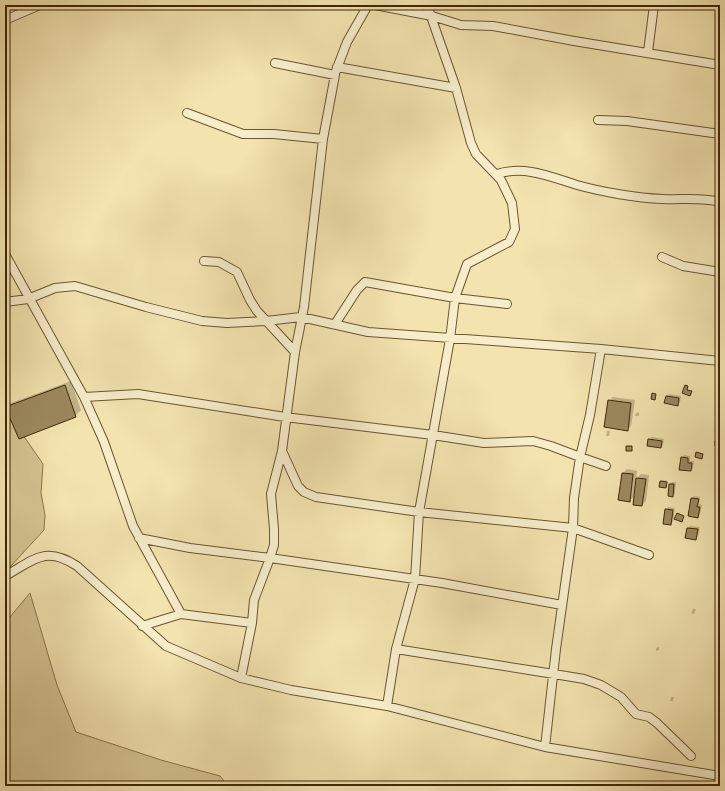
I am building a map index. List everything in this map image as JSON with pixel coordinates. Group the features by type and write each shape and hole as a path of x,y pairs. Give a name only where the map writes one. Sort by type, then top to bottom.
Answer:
{"street":[{"path":"5,20 40,5"},
{"path":"241,678 252,624 254,600 270,558 274,540 271,494 282,451 285,416 294,352 307,285 323,139 336,71 346,42 368,5"},
{"path":"375,5 432,16 461,25 493,26 720,65"},
{"path":"387,706 396,649 415,579 419,512 450,339 455,298 467,264 509,242 515,229 512,203 497,174 476,154 469,136 456,88 427,5"},
{"path":"648,52 654,5"},
{"path":"275,63 456,88"},
{"path":"187,113 243,134 274,134 323,139"},
{"path":"598,120 627,120 720,134"},
{"path":"497,174 516,170 535,172 579,185 624,194 662,199 720,202"},
{"path":"5,254 28,299 84,397 104,442 125,506 139,538 181,614"},
{"path":"662,257 682,266 720,272"},
{"path":"204,261 219,262 237,272 250,300 266,321 285,339 294,352"},
{"path":"335,324 357,290 365,282 455,298 507,304"},
{"path":"5,302 28,299 55,288 75,286 146,307 202,321 228,323 301,317 368,332 601,349 720,360"},
{"path":"545,747 573,528 574,498 580,457 590,415 601,349"},
{"path":"84,397 138,394 484,443 533,441 606,466"},
{"path":"282,451 298,486 304,492 316,496 419,512 573,528 649,555"},
{"path":"139,538 190,548 415,579 562,605"},
{"path":"5,576 42,556 58,556 77,566 159,641 173,650 241,678 291,690 387,706 545,747 720,776"},
{"path":"142,626 181,614 252,624"},
{"path":"396,649 584,679 621,697 636,714 649,717 691,756"}],"shaded area":[{"path":"5,409 43,464 41,493 45,515 44,530 10,567 5,568"},
{"path":"30,593 57,685 76,732 161,760 220,776 228,786 5,786 5,623"}],"building":[{"path":"65,385 76,417 19,439 5,407"},
{"path":"685,385 688,386 687,390 692,391 690,396 682,393"},
{"path":"652,393 656,394 655,400 651,399"},
{"path":"666,396 679,398 678,406 664,403"},
{"path":"608,400 631,403 628,431 604,427"},
{"path":"648,439 662,441 661,448 647,446"},
{"path":"715,441 720,442 720,447 715,446"},
{"path":"626,446 632,446 632,451 626,451"},
{"path":"696,452 703,454 702,459 695,457"},
{"path":"681,457 688,458 688,463 692,463 691,471 679,470"},
{"path":"622,473 633,474 630,502 618,500"},
{"path":"636,478 646,479 642,506 633,505"},
{"path":"660,481 667,482 666,488 659,487"},
{"path":"669,484 674,484 673,497 668,496"},
{"path":"691,498 699,499 697,507 700,507 698,518 688,516"},
{"path":"665,509 673,510 671,525 663,524"},
{"path":"677,513 684,516 682,522 674,519"},
{"path":"687,528 698,529 696,540 685,538"}]}
